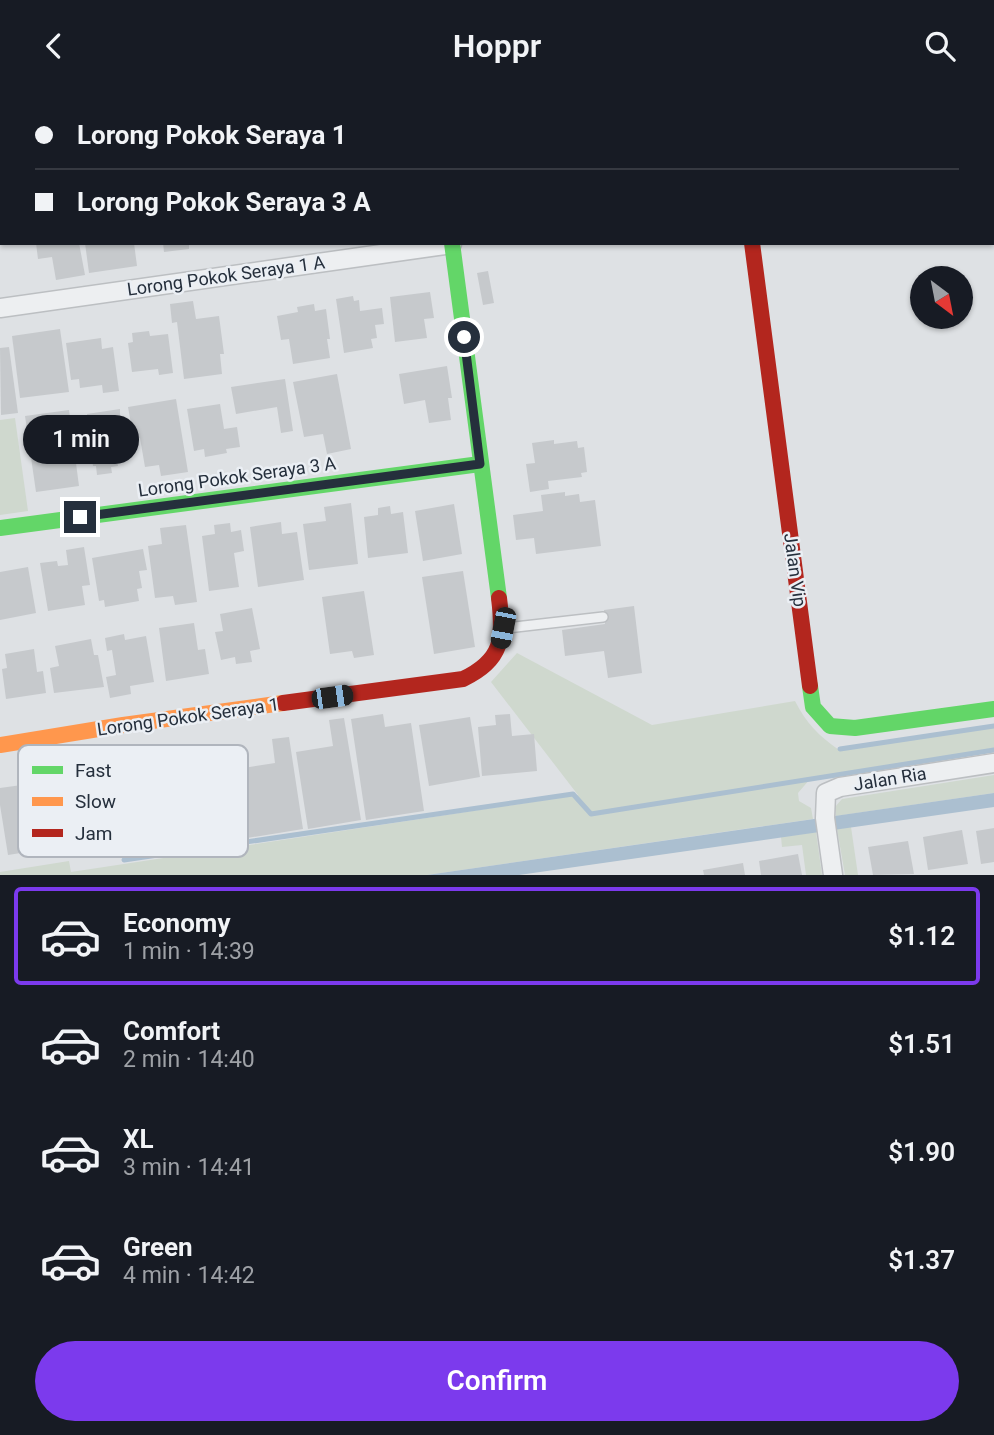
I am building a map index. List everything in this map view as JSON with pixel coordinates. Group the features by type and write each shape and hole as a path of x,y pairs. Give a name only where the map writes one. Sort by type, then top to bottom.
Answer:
{"street":[{"name":"Lorong Pokok Seraya 1 A","path":"0,308 445,245"},
{"name":"Lorong Pokok Seraya 1","path":"0,745 123,725 463,679 482,671 499,653 503,628 452,245"},
{"name":"Jalan Vip","path":"752,245 813,706 830,726 855,728 994,709"},
{"name":"Lorong Pokok Seraya 3 A","path":"0,528 480,464"},
{"name":"Jalan Ria","path":"834,875 826,824 826,793 840,787 994,763"}],"lane":[{"path":"503,628 603,617"}],"shaded area":[{"path":"15,418 28,511 0,515 0,420"},
{"path":"517,653 652,725 795,701 814,729 839,750 994,727 994,748 810,779 798,793 799,801 811,808 813,819 427,875 0,875 0,872 69,861 71,872 170,857 248,857 248,845 578,795 491,682"},
{"path":"994,775 994,793 836,816 835,807 842,799"},
{"path":"851,827 858,875 845,875 837,829"},
{"path":"816,832 822,875 806,875 802,845 782,847 781,837"}],"water":[{"path":"994,793 994,807 519,875 427,875"}],"building":[{"path":"36,245 79,245 85,275 56,280 52,257 38,259"},
{"path":"85,245 134,245 137,266 89,273"},
{"path":"163,245 189,245 189,249 164,252"},
{"path":"488,271 494,303 483,305 477,273"},
{"path":"430,292 434,318 424,319 427,338 395,342 390,297"},
{"path":"353,296 354,301 359,300 360,311 382,308 384,324 375,325 377,338 371,339 373,348 344,353 336,299"},
{"path":"193,301 196,319 219,316 224,354 220,354 222,374 184,379 177,322 172,323 170,304"},
{"path":"314,304 315,311 326,309 330,358 293,364 289,339 281,340 277,316 298,312 297,307"},
{"path":"60,329 69,392 20,398 12,336"},
{"path":"149,331 150,336 168,334 173,373 159,375 158,369 132,372 128,343 133,342 132,333"},
{"path":"101,338 102,349 113,347 119,391 103,393 102,385 80,388 79,379 71,380 66,343"},
{"path":"9,347 18,413 1,415 0,348"},
{"path":"447,366 452,398 448,398 451,420 429,423 425,400 404,404 399,374"},
{"path":"337,374 351,449 327,454 323,434 304,437 293,382"},
{"path":"285,379 293,431 281,433 277,407 236,414 231,387"},
{"path":"176,399 188,472 161,476 159,465 145,467 140,438 134,440 128,407"},
{"path":"220,404 224,429 237,427 240,447 226,449 227,453 205,457 204,449 194,451 187,409"},
{"path":"120,409 120,416 124,416 130,454 116,456 118,466 111,467 112,473 97,475 96,466 93,466 92,459 89,460 83,422 88,421 87,414"},
{"path":"69,410 79,486 36,492 25,416"},
{"path":"554,440 554,444 577,441 578,448 584,447 587,472 581,473 582,477 548,481 549,489 530,492 526,464 535,463 532,443"},
{"path":"565,492 565,496 579,494 580,502 595,500 601,546 536,554 534,538 516,540 513,515 543,511 541,495"},
{"path":"351,503 358,564 309,570 303,524 326,521 324,507"},
{"path":"454,504 462,554 423,561 415,511"},
{"path":"390,506 391,514 403,512 408,553 368,558 364,517 378,515 378,508"},
{"path":"281,522 282,534 297,532 304,580 258,587 250,527"},
{"path":"230,523 231,532 241,530 244,551 234,553 239,587 209,591 202,536 215,534 214,525"},
{"path":"186,525 197,602 175,605 173,596 155,598 148,546 162,544 160,528"},
{"path":"84,547 90,585 82,586 85,605 48,611 40,563 57,561 58,566 68,565 66,550"},
{"path":"143,549 147,570 139,571 142,588 137,589 139,601 105,607 104,600 99,601 92,558"},
{"path":"28,567 36,613 0,620 0,572"},
{"path":"463,571 475,647 434,654 422,577"},
{"path":"364,591 374,655 354,658 352,651 330,654 322,597"},
{"path":"634,606 642,673 608,678 604,651 565,656 562,630 605,624 604,610"},
{"path":"252,608 260,649 250,651 252,662 236,664 235,657 221,660 215,632 223,631 220,614"},
{"path":"194,623 198,650 205,649 209,674 166,681 159,628"},
{"path":"124,634 125,640 146,636 154,682 130,686 131,694 110,698 106,677 116,675 112,650 107,651 105,638"},
{"path":"91,639 94,655 98,655 104,687 54,693 50,668 59,666 55,646"},
{"path":"34,649 37,672 43,671 46,693 6,699 2,669 7,668 5,654"},
{"path":"383,714 385,727 411,723 424,811 366,820 351,719"},
{"path":"510,714 512,736 534,734 537,771 482,776 478,727 496,725 495,715"},
{"path":"470,717 480,777 429,786 419,725"},
{"path":"344,718 361,820 308,829 296,752 333,746 329,720"},
{"path":"289,737 303,829 248,838 248,767 275,763 272,739"},
{"path":"18,786 18,853 8,855 0,788"},
{"path":"994,828 994,862 981,864 976,831"},
{"path":"962,830 968,864 928,870 923,837"},
{"path":"908,841 914,874 873,875 868,847"},
{"path":"798,854 802,875 761,875 759,861"},
{"path":"743,863 745,875 704,875 703,870"}],"waterway":[{"path":"840,749 994,726"},
{"path":"248,842 573,794 591,814 994,750"},
{"path":"124,860 144,857"}],"traffic: fast":[{"path":"452,245 499,598"},
{"path":"0,528 480,464"},
{"path":"810,686 813,707 830,726 855,728 994,709"}],"traffic: slow":[{"path":"0,745 283,703"}],"traffic: jam":[{"path":"752,245 810,686"},
{"path":"283,703 463,679 486,664 498,646 501,625 499,598"}],"route":[{"path":"80,517 480,464 464,337"}]}
